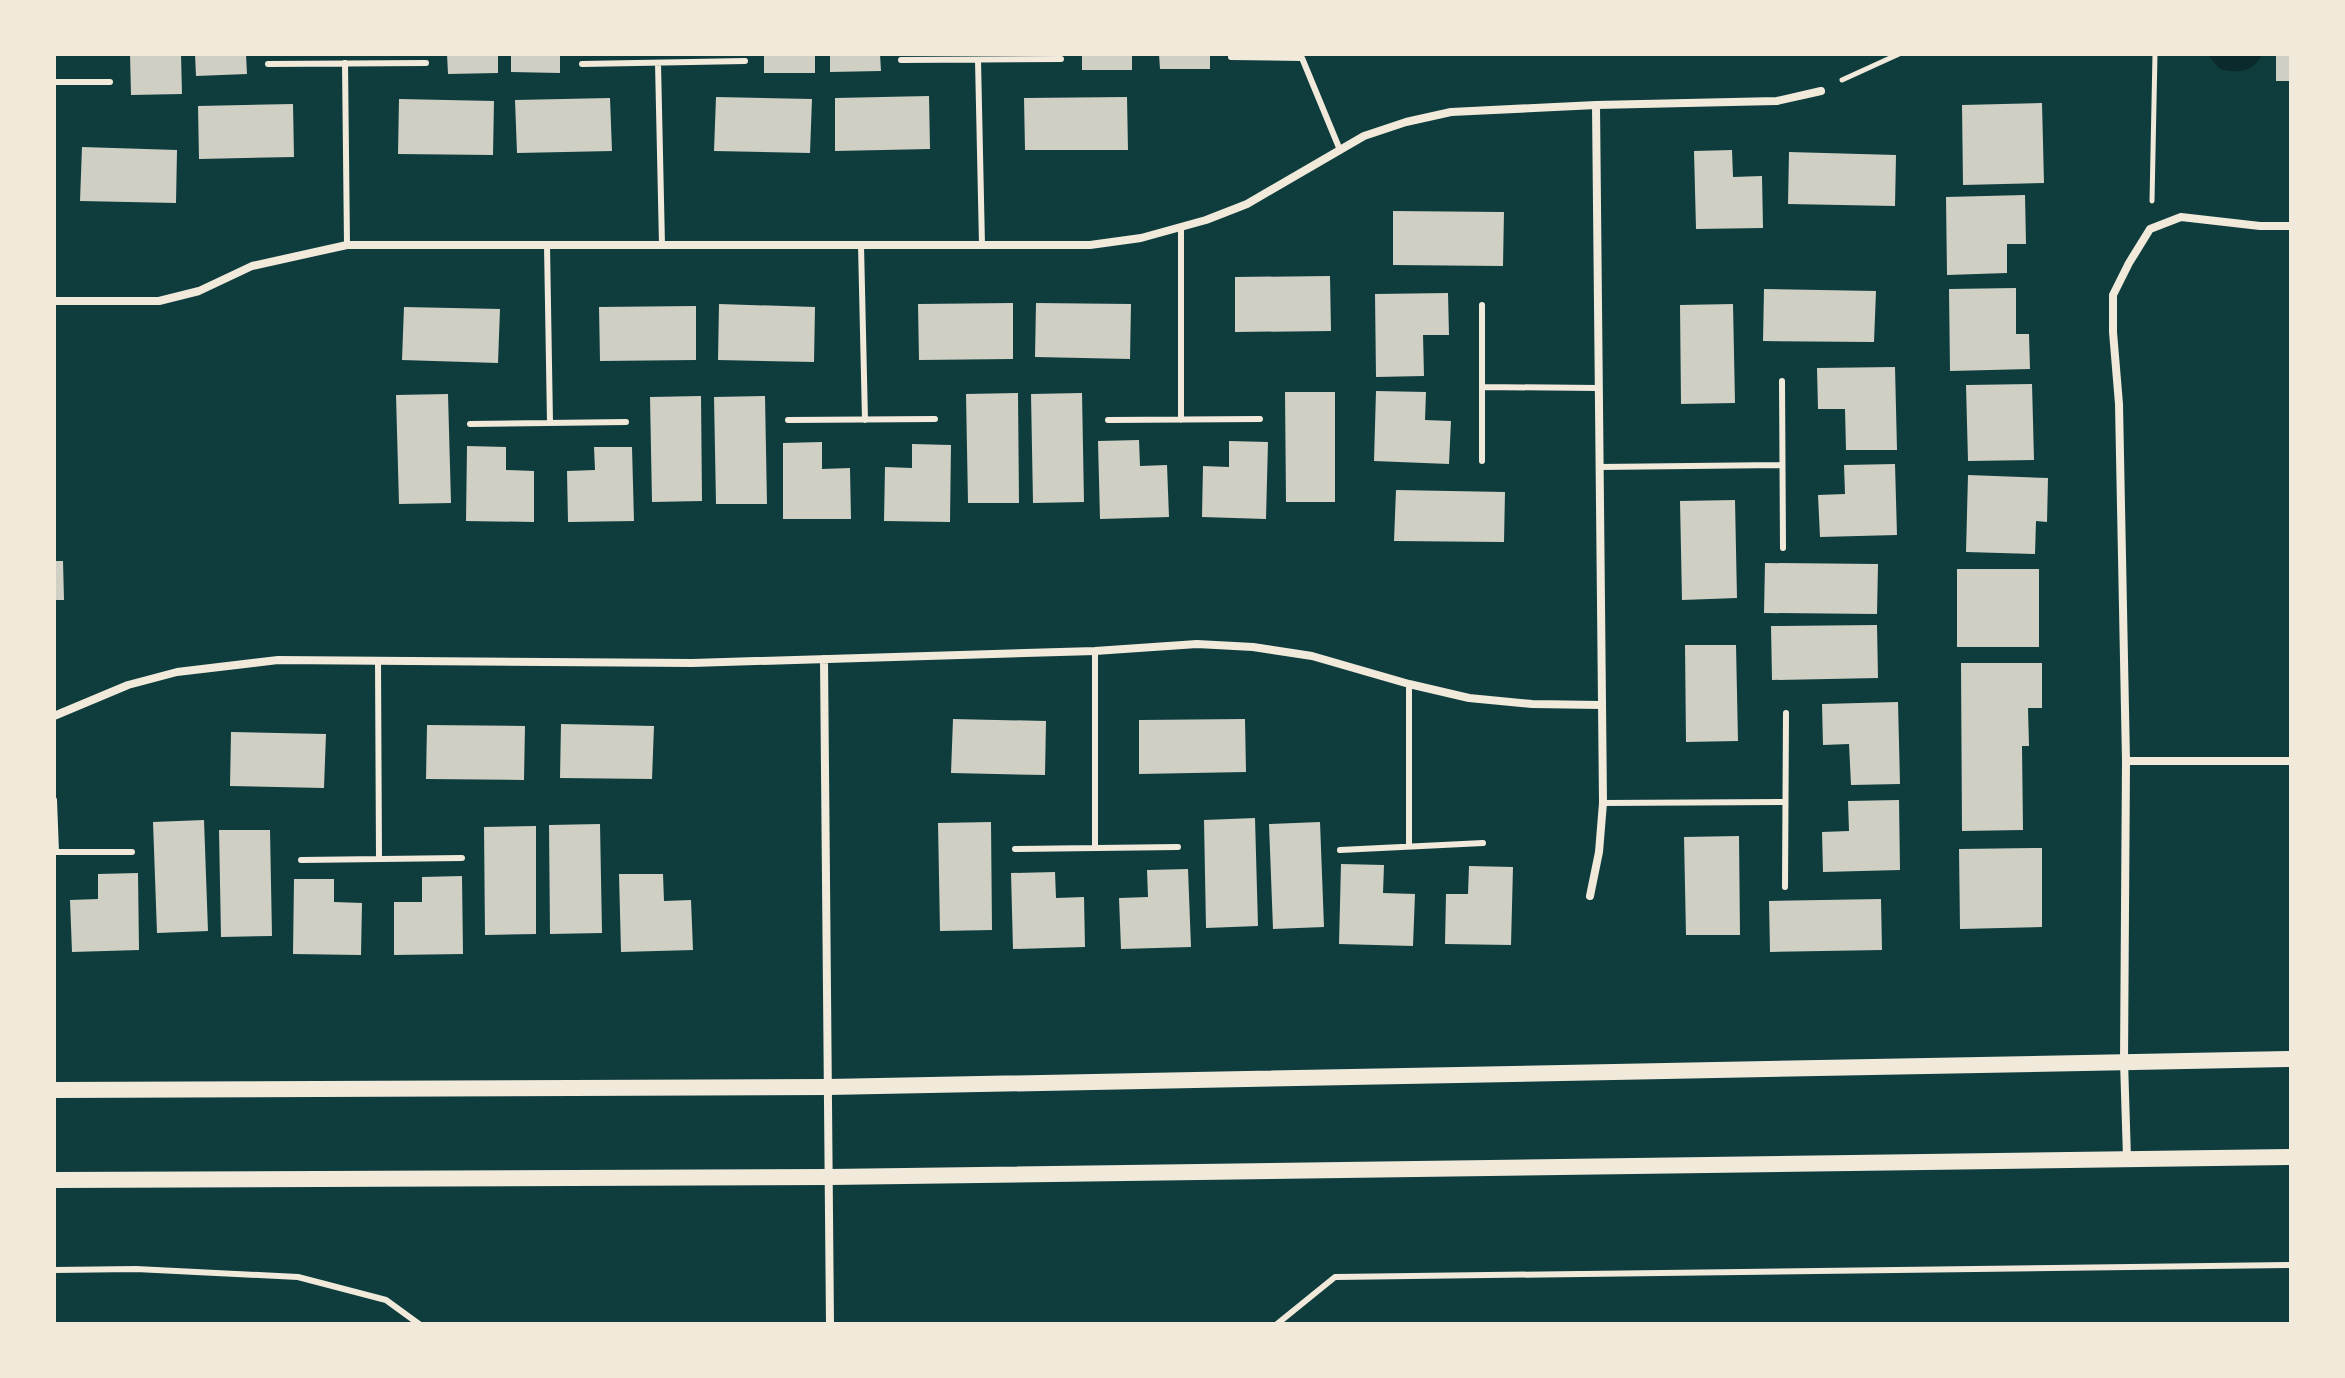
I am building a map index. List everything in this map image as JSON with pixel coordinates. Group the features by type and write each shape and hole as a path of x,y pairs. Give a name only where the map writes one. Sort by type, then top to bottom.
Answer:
{"main road":[{"path":"54,1090 828,1087 2291,1059"},
{"path":"54,1180 829,1177 2291,1157"}],"street":[{"path":"54,301 159,301 199,291 252,266 347,245 1090,245 1141,238 1206,220 1247,204 1364,136 1451,112 1777,101 1821,91"},
{"path":"1590,896 1599,852 1603,803 1596,105"},
{"path":"2127,1158 2124,1061 2126,761 2119,404 2113,295 2150,229 2181,217 2260,226 2291,226"},
{"path":"54,716 128,685 177,672 278,660 692,663 1095,651 1197,644 1253,647 1312,656 1469,698 1532,704 1601,705"},
{"path":"824,659 830,1324"},
{"path":"2126,761 2291,761"}],"lane":[{"path":"1231,57 1302,58 1340,150"},
{"path":"901,60 1061,59"},
{"path":"978,60 982,245"},
{"path":"582,64 745,61"},
{"path":"345,63 347,245"},
{"path":"268,64 426,63"},
{"path":"658,63 662,245"},
{"path":"54,82 110,82"},
{"path":"1181,227 1181,420"},
{"path":"547,245 550,423"},
{"path":"861,245 865,420"},
{"path":"1482,305 1482,461"},
{"path":"1782,381 1783,548"},
{"path":"1482,387 1598,388"},
{"path":"788,420 935,419"},
{"path":"1108,420 1260,419"},
{"path":"470,424 626,422"},
{"path":"1599,467 1782,465"},
{"path":"1095,651 1095,848"},
{"path":"378,660 379,859"},
{"path":"1409,684 1409,846"},
{"path":"1785,887 1786,713"},
{"path":"54,800 55,852 132,852"},
{"path":"1603,803 1785,802"},
{"path":"1340,850 1483,843"},
{"path":"1015,849 1178,847"},
{"path":"301,860 462,858"},
{"path":"1277,1324 1335,1277 2291,1265"},
{"path":"54,1270 136,1269 298,1277 386,1300 419,1324"}],"path":[{"path":"1821,91 1899,54"},
{"path":"2150,229 2155,54"}],"water":[{"path":"2207,54 2263,54 2250,68 2233,71 2220,69"}],"building":[{"path":"130,54 181,54 182,94 131,95"},
{"path":"195,54 246,54 247,74 196,76"},
{"path":"447,54 498,54 498,73 448,74"},
{"path":"511,54 560,54 560,73 511,72"},
{"path":"764,54 815,54 815,73 764,73"},
{"path":"830,54 880,54 881,71 830,72"},
{"path":"1082,54 1132,54 1132,70 1082,70"},
{"path":"1159,54 1210,54 1210,69 1160,69"},
{"path":"2276,54 2291,54 2291,81 2276,81"},
{"path":"929,96 930,149 835,151 835,98"},
{"path":"716,97 812,99 810,153 714,151"},
{"path":"1127,97 1128,150 1025,150 1024,98"},
{"path":"610,98 612,151 517,153 515,100"},
{"path":"399,99 494,101 493,155 398,154"},
{"path":"2042,103 2044,183 1963,185 1962,105"},
{"path":"293,104 294,157 199,159 198,106"},
{"path":"82,147 177,150 176,203 80,201"},
{"path":"1732,150 1733,177 1762,176 1763,228 1696,229 1694,151"},
{"path":"1789,152 1896,155 1895,206 1788,204"},
{"path":"2025,195 2026,244 2007,244 2007,273 1947,275 1946,197"},
{"path":"1393,211 1504,212 1503,266 1393,265"},
{"path":"1330,276 1331,331 1235,332 1235,277"},
{"path":"2016,288 2016,334 2029,334 2030,369 1950,371 1949,289"},
{"path":"1764,289 1876,291 1874,342 1763,341"},
{"path":"1448,293 1449,335 1423,335 1424,376 1376,377 1375,294"},
{"path":"1013,303 1013,359 919,360 918,304"},
{"path":"1036,303 1131,304 1130,359 1035,357"},
{"path":"719,304 815,307 814,362 718,360"},
{"path":"1733,304 1735,403 1681,404 1680,305"},
{"path":"696,306 696,360 600,361 599,307"},
{"path":"404,307 500,309 498,363 402,360"},
{"path":"1895,367 1897,450 1846,450 1845,409 1818,409 1817,368"},
{"path":"2032,384 2034,460 1968,461 1966,385"},
{"path":"1376,391 1426,392 1425,420 1451,421 1449,464 1374,461"},
{"path":"1285,392 1335,392 1335,502 1286,502"},
{"path":"1018,393 1019,503 968,503 966,394"},
{"path":"1082,393 1084,502 1033,503 1031,394"},
{"path":"448,394 451,503 399,504 396,395"},
{"path":"701,396 702,501 652,502 650,397"},
{"path":"765,396 767,504 716,504 714,397"},
{"path":"1139,440 1140,466 1167,465 1169,517 1100,519 1098,441"},
{"path":"1229,441 1268,442 1266,519 1202,517 1203,466 1229,467"},
{"path":"822,442 822,469 850,468 851,519 783,519 783,443"},
{"path":"912,444 951,445 950,522 884,521 885,467 912,468"},
{"path":"467,446 506,447 506,470 534,471 534,522 466,521"},
{"path":"594,447 632,447 634,521 568,522 567,471 595,470"},
{"path":"1895,464 1897,535 1820,537 1818,495 1845,494 1844,465"},
{"path":"1968,475 2048,478 2047,522 2036,521 2035,554 1966,552"},
{"path":"1396,490 1505,492 1504,542 1394,541"},
{"path":"1735,500 1737,598 1682,600 1680,501"},
{"path":"54,561 63,561 64,600 54,600"},
{"path":"1765,563 1878,564 1877,614 1764,613"},
{"path":"1957,569 2039,569 2039,647 1957,647"},
{"path":"1877,625 1878,678 1772,680 1771,626"},
{"path":"1685,645 1736,645 1738,741 1686,742"},
{"path":"1961,663 2042,663 2042,708 2028,708 2029,746 2022,746 2023,830 1962,831"},
{"path":"1898,702 1900,784 1851,785 1849,744 1823,745 1822,704"},
{"path":"953,719 1046,721 1045,775 951,773"},
{"path":"1245,719 1246,772 1139,774 1139,720"},
{"path":"561,724 654,726 652,779 560,778"},
{"path":"427,725 525,726 524,780 426,779"},
{"path":"231,732 326,734 324,788 230,786"},
{"path":"1899,800 1900,870 1823,872 1822,832 1849,831 1848,801"},
{"path":"1255,818 1258,926 1206,928 1204,820"},
{"path":"204,820 208,931 157,933 153,822"},
{"path":"991,822 992,930 940,931 938,823"},
{"path":"1320,822 1324,927 1273,929 1269,824"},
{"path":"600,824 602,933 550,934 549,825"},
{"path":"536,826 536,934 485,935 484,827"},
{"path":"219,830 270,830 272,936 221,937"},
{"path":"1739,836 1740,935 1686,935 1684,837"},
{"path":"2042,848 2042,927 1960,929 1959,849"},
{"path":"1341,864 1384,865 1383,893 1415,894 1413,946 1339,944"},
{"path":"1469,866 1513,867 1511,945 1445,944 1446,894 1468,894"},
{"path":"1188,869 1191,947 1121,949 1119,898 1148,897 1147,870"},
{"path":"1055,872 1056,898 1084,897 1085,947 1013,949 1011,873"},
{"path":"138,873 139,950 72,952 70,900 98,899 98,874"},
{"path":"619,874 663,874 664,901 691,900 693,950 621,952"},
{"path":"462,876 463,954 394,955 394,902 422,902 422,877"},
{"path":"294,879 334,879 334,902 362,903 361,955 293,954"},
{"path":"1881,899 1882,950 1770,952 1769,901"}]}
